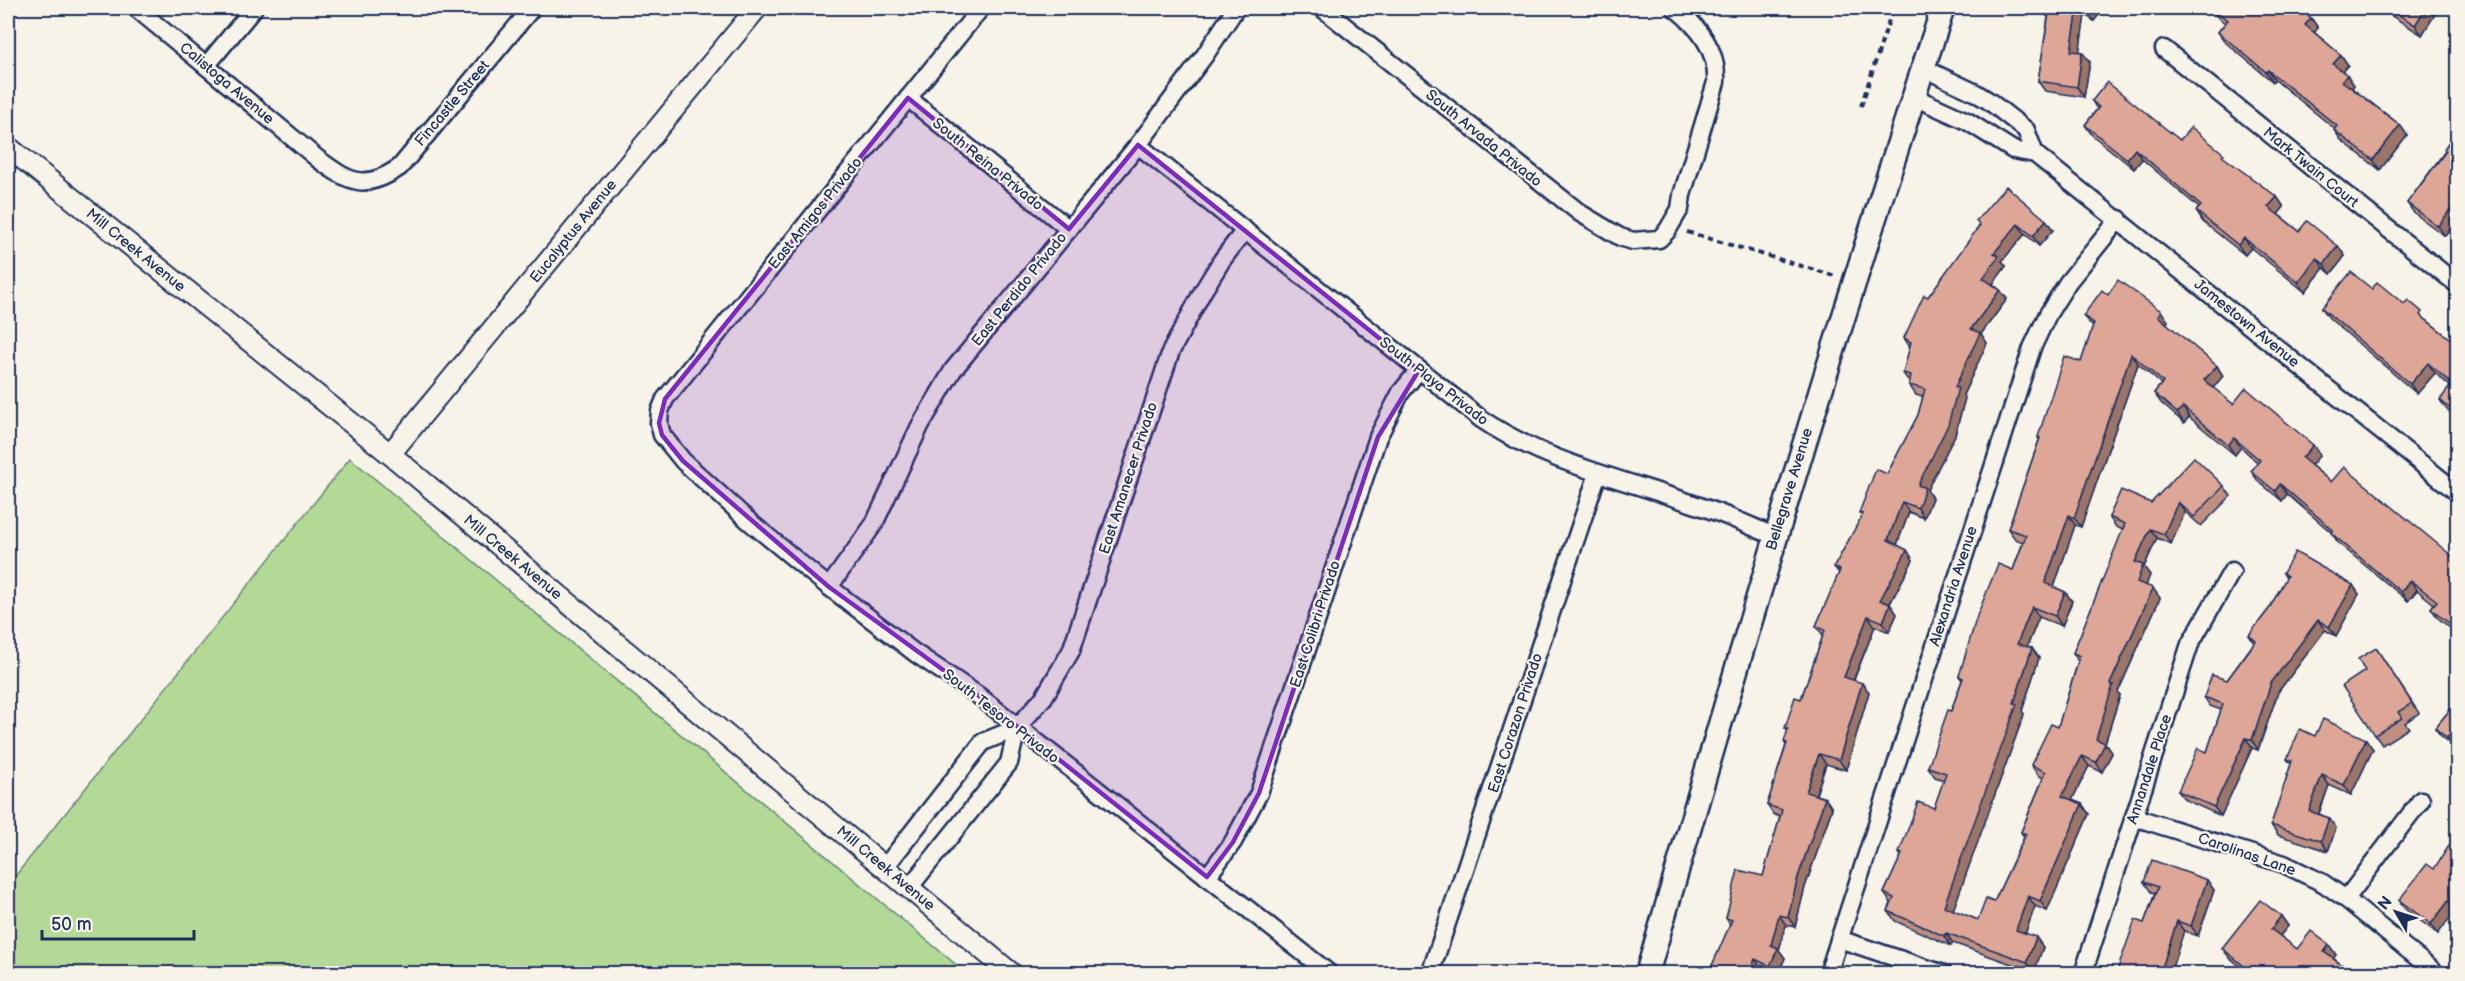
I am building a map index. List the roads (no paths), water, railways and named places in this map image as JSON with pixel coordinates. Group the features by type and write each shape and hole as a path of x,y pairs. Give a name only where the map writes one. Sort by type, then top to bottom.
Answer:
{"main road":[{"name":"Bellegrave Avenue","path":"1647,974 1774,536 1853,281 1943,8"}],"street":[{"name":"Calistoga Avenue","path":"136,8 318,159 338,174 362,184"},
{"path":"206,66 254,8"},
{"name":"Fincastle Street","path":"362,184 383,178 400,167 532,8"},
{"name":"Eucalyptus Avenue","path":"390,454 757,8"},
{"name":"East Amigos Privado","path":"659,423 660,411 665,399 981,8"},
{"name":"East Perdido Privado","path":"829,587 874,524 920,426 953,370 1138,145 1205,55 1236,8"},
{"name":"South Arvada Privado","path":"1322,8 1580,213 1620,237 1646,242 1665,233 1680,208 1712,100 1717,66 1711,48 1700,30 1675,8"},
{"name":"Mark Twain Court","path":"2164,49 2457,285"},
{"name":"Jamestown Avenue","path":"1923,68 1989,101 2026,130 2035,154"},
{"name":"Jamestown Avenue","path":"1914,97 1967,121 2013,150 2035,154 2457,493"},
{"name":"South Reina Privado","path":"908,98 1069,229"},
{"name":"South Playa Privado","path":"1138,145 1419,370 1503,434 1542,452 1703,507 1774,536"},
{"name":"Mill Creek Avenue","path":"8,147 390,454 1012,974"},
{"name":"Alexandria Avenue","path":"1828,974 2032,348 2048,314 2068,282 2118,219"},
{"name":"East Amanecer Privado","path":"885,867 983,742 1017,728 1044,697 1071,651 1171,351 1203,291 1245,230"},
{"name":"East Colibri Privado","path":"1207,877 1233,843 1259,793 1378,437 1401,392 1419,370"},
{"name":"South Tesoro Privado","path":"659,423 662,435 683,461 750,522 829,587 915,653 958,680 1330,974"},
{"name":"East Corazon Privado","path":"1430,974 1598,473"},
{"name":"Annandale Place","path":"2083,974 2190,644 2232,571"},
{"name":"East Amanecer Privado","path":"909,888 1009,762 1017,728"},
{"path":"2346,898 2421,800"},
{"name":"Carolinas Lane","path":"2134,817 2284,864 2323,883 2346,898 2437,974"},
{"path":"1839,939 1944,974"}]}
